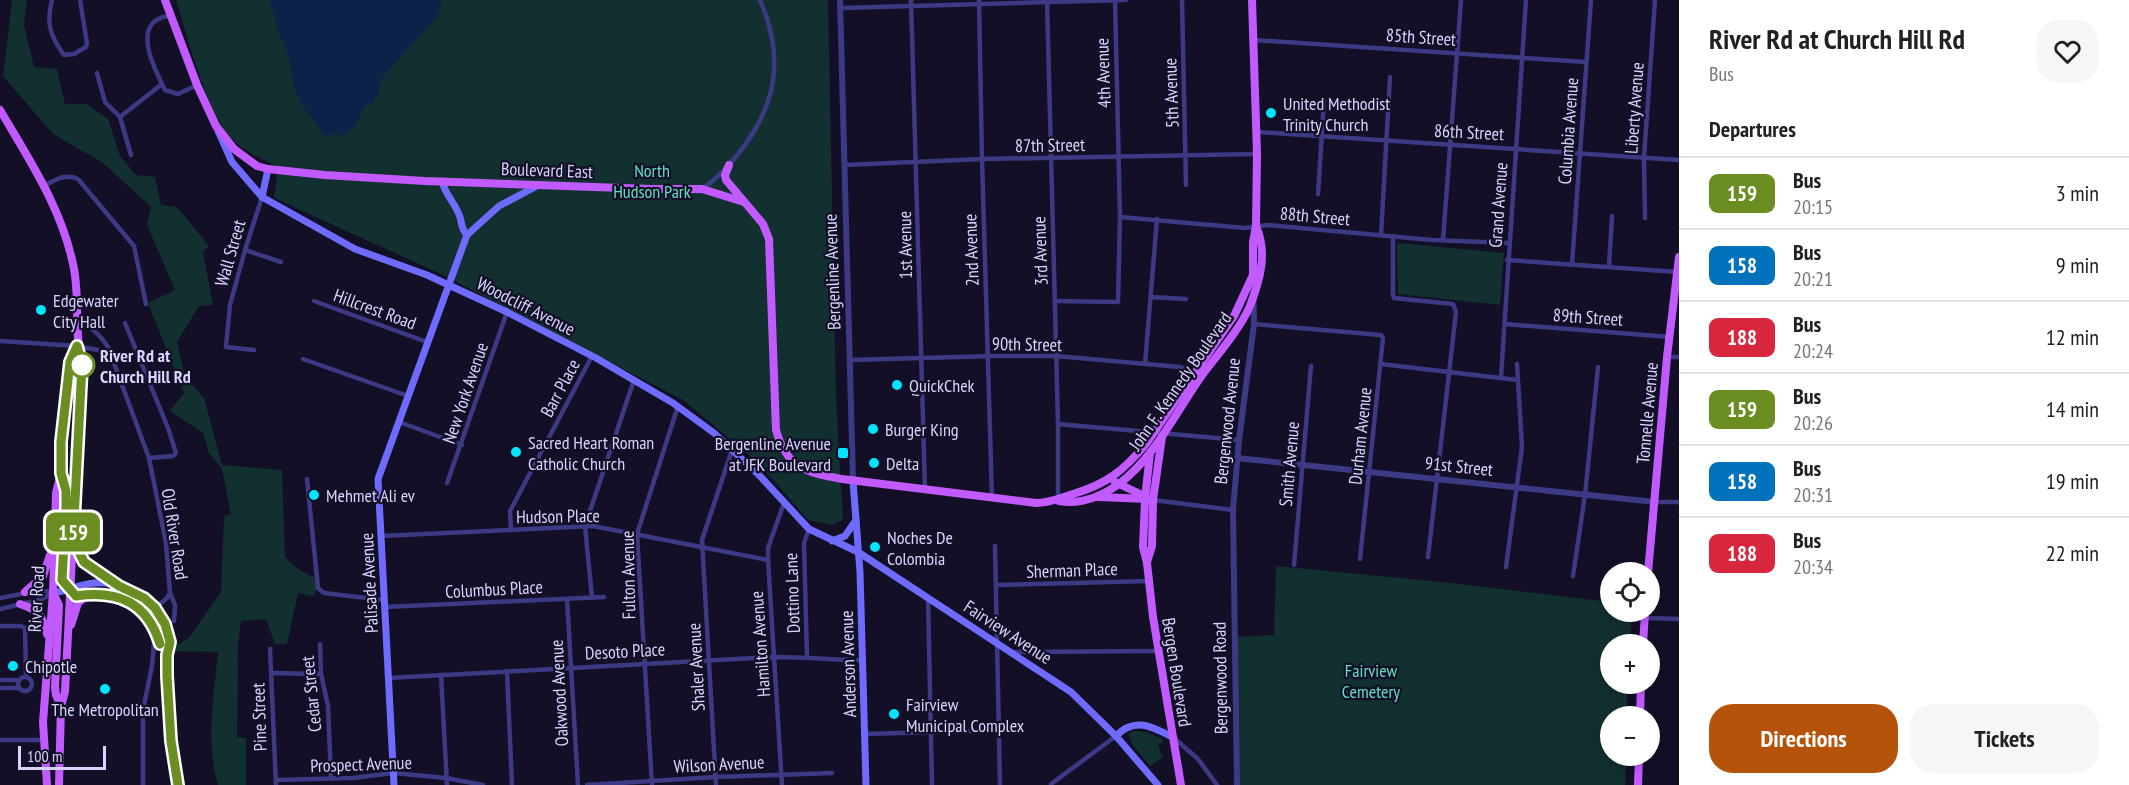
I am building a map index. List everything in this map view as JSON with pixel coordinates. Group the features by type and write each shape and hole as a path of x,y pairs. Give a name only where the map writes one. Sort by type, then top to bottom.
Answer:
{"main road":[{"name":"Boulevard East","path":"165,0 197,85 216,126 234,149 257,165 268,169 325,175 442,181 702,189 745,202"},
{"name":"John F. Kennedy Boulevard","path":"1058,501 1110,479 1122,471 1158,434 1199,374 1241,304 1252,274 1256,226 1257,132 1252,0"},
{"name":"River Road","path":"0,110 44,186 60,220 74,268 78,322 77,346 82,365 65,692 61,706 59,785"},
{"name":"Woodcliff Avenue","path":"216,126 232,162 262,196 355,249 448,284 507,312 592,356 678,406 714,433 759,475 809,529 818,535"},
{"path":"729,165 725,175 726,180 764,224 769,239 776,430 780,443 786,455 800,468 811,473 853,481"},
{"name":"Wall Street","path":"262,196 268,169"},
{"path":"442,181 445,191 457,210 463,231 467,235 499,206 540,185"},
{"name":"John F. Kennedy Boulevard","path":"1199,374 1250,307 1261,272 1262,239 1256,226"},
{"name":"Palisade Avenue","path":"394,785 378,478 467,235"},
{"name":"Tonnelle Avenue","path":"1649,562 1667,357 1679,257"},
{"name":"River Road","path":"47,785 43,740 53,593 56,493 61,473 61,442 70,362 77,346"},
{"name":"John F. Kennedy Boulevard","path":"853,481 1036,503 1058,501 1069,503 1096,497 1119,484 1151,450 1158,434"},
{"name":"Bergen Boulevard","path":"1158,434 1143,547 1181,785"},
{"name":"Bergen Boulevard","path":"1149,499 1151,450"},
{"path":"61,473 66,491 61,576 76,596 105,594 127,601 146,615 167,655"},
{"path":"1110,479 1149,499"},
{"name":"Bergenline Avenue","path":"853,481 857,542"},
{"path":"1096,497 1149,499"},
{"path":"832,541 845,536 856,520"},
{"name":"Fairview Avenue","path":"818,535 858,552 1071,692 1116,736 1158,785"},
{"path":"25,592 44,576 54,539"},
{"path":"73,540 84,562 119,586 134,592 155,608 165,624 170,642 167,655 171,741 178,785"},
{"name":"Anderson Avenue","path":"857,542 866,785"},
{"path":"61,706 55,687 59,605 53,593 70,590 78,585 95,583 119,586"},
{"path":"67,641 78,603 89,594"},
{"path":"20,604 38,612 43,619 49,641"},
{"path":"1116,736 1128,726 1139,724 1172,737"},
{"path":"1638,785 1639,766"}],"street":[{"path":"52,0 48,22 55,43 64,55 74,54 86,47 80,0"},
{"path":"702,189 714,181 729,165 760,123 774,83 771,36 759,0"},
{"name":"Bergenline Avenue","path":"840,0 853,481"},
{"name":"4th Avenue","path":"1114,0 1120,217"},
{"path":"841,8 911,3 1126,0"},
{"name":"5th Avenue","path":"1182,0 1186,185"},
{"path":"1443,240 1461,0"},
{"name":"Grand Avenue","path":"1501,377 1526,0"},
{"name":"Columbia Avenue","path":"1572,264 1591,0"},
{"name":"Liberty Avenue","path":"1645,218 1644,158 1654,0"},
{"name":"3rd Avenue","path":"1047,1 1058,501"},
{"name":"2nd Avenue","path":"979,2 992,498"},
{"name":"1st Avenue","path":"911,3 925,490"},
{"path":"170,15 154,21 147,31 146,39 162,84 165,90 178,94 197,85"},
{"name":"85th Street","path":"1254,40 1586,62"},
{"path":"97,73 105,102 120,117 131,155"},
{"path":"1381,235 1390,77"},
{"path":"120,117 162,84"},
{"path":"1318,194 1324,101"},
{"name":"86th Street","path":"1257,132 1679,160"},
{"name":"87th Street","path":"844,165 982,159 1257,154"},
{"path":"44,186 60,178 70,176 78,179 134,246 146,304"},
{"name":"Wall Street","path":"254,350 226,347 230,305 262,196"},
{"path":"1609,266 1612,216"},
{"path":"1055,302 1118,302 1120,217"},
{"name":"88th Street","path":"1120,217 1245,228 1267,225 1443,240 1509,243"},
{"path":"1145,364 1157,219"},
{"path":"1393,236 1394,298 1452,304 1456,312 1428,557"},
{"path":"245,250 281,262"},
{"path":"1507,260 1678,272"},
{"name":"Bergenwood Avenue","path":"1233,570 1233,510 1237,458 1254,324 1252,274"},
{"path":"1151,297 1186,299"},
{"name":"Hillcrest Road","path":"314,302 427,342"},
{"name":"New York Avenue","path":"447,483 507,312"},
{"path":"78,322 98,333 108,347 149,458 173,456 176,453 168,428 125,323"},
{"name":"Durham Avenue","path":"1254,324 1381,335 1383,338 1360,559"},
{"name":"89th Street","path":"1504,324 1670,337"},
{"path":"0,341 77,346 103,351 112,361"},
{"name":"Barr Place","path":"511,530 510,511 592,356"},
{"name":"90th Street","path":"849,360 1056,356 1180,367 1199,374"},
{"path":"1667,357 1679,357"},
{"path":"303,359 408,396"},
{"path":"1381,364 1517,380"},
{"path":"1506,567 1522,447 1517,364"},
{"name":"Smith Avenue","path":"1294,565 1311,366"},
{"path":"1573,576 1585,495 1598,367"},
{"path":"592,598 585,526 634,380"},
{"name":"Fulton Avenue","path":"651,783 637,534 678,406"},
{"path":"399,422 462,445"},
{"path":"1058,424 1239,440"},
{"name":"Shaler Avenue","path":"716,785 702,540 732,450"},
{"name":"Old River Road","path":"149,458 166,543 170,593 155,608"},
{"name":"91st Street","path":"1237,458 1655,502 1679,502"},
{"name":"Columbus Place","path":"307,479 317,584 321,591 385,604 604,597"},
{"path":"1149,499 1233,510"},
{"name":"Hamilton Avenue","path":"782,785 768,548 784,503"},
{"name":"Hudson Place","path":"381,536 585,526 768,560"},
{"name":"Dottino Lane","path":"807,657 804,543 809,529"},
{"path":"995,546 1000,785"},
{"name":"Bergenwood Road","path":"1233,570 1237,785"},
{"name":"Sherman Place","path":"996,585 1149,581"},
{"path":"0,598 42,590 53,593"},
{"path":"0,609 42,599 53,593"},
{"path":"170,593 175,605 174,621"},
{"path":"928,598 932,785"},
{"name":"Oakwood Avenue","path":"567,599 578,785"},
{"path":"1660,617 1679,619"},
{"path":"0,626 25,628 26,677 32,682 31,687 26,691 19,688 0,688"},
{"path":"143,785 143,710 152,666 155,629"},
{"name":"Cedar Street","path":"320,644 321,674 328,706 331,778"},
{"name":"Pine Street","path":"270,649 276,782"},
{"path":"1011,652 1160,651"},
{"name":"Desoto Place","path":"388,678 775,657 862,660"},
{"path":"507,671 512,785"},
{"path":"271,674 321,674"},
{"path":"441,675 447,785"},
{"path":"0,680 19,680 26,677"},
{"path":"19,680 19,688"},
{"path":"865,734 1000,730"},
{"path":"1051,784 1116,736"},
{"path":"1172,737 1198,759 1217,785"},
{"path":"0,740 43,740"},
{"name":"Wilson Avenue","path":"608,784 831,773"},
{"name":"Prospect Avenue","path":"276,782 393,774 446,778 483,785"},
{"path":"321,779 321,785"},
{"path":"587,785 608,784"}],"green space":[{"path":"12,0 27,0 24,25 34,67 57,69 65,104 87,104 108,119 120,156 136,175 155,177 161,205 177,207 209,246 203,252 213,305 199,306 177,342 185,377 204,398 222,465 282,470 285,557 299,570 316,578 318,588 313,596 298,593 287,644 275,644 266,619 241,621 238,645 237,737 246,738 246,785 218,785 214,769 211,736 218,652 168,651 189,638 221,592 224,516 231,514 222,469 209,453 203,433 170,411 184,393 148,303 175,290 147,225 151,207 103,163 53,134 3,76"},
{"name":"North Hudson Park","path":"176,0 828,0 836,396 843,520 832,525 808,520 746,452 683,400 441,274 274,198 278,167 241,147 222,127 206,93"},
{"path":"1397,244 1504,253 1500,305 1398,294"},
{"name":"Fairview Cemetery","path":"1276,566 1600,601 1600,622 1631,622 1631,634 1600,634 1600,694 1627,694 1627,706 1600,706 1600,766 1626,766 1625,785 1238,785 1237,637 1274,635"},
{"path":"1132,731 1146,732 1162,739 1163,742 1158,745 1163,757 1150,766 1132,744 1129,735"}],"water":[{"path":"270,0 442,0 438,16 383,76 378,93 365,107 355,126 343,136 336,134 325,136 300,102 295,91 288,54 278,32"}],"bus line":[{"name":"159","path":"160,644 156,631 140,609 117,596 93,593 76,596 62,580 66,491 61,473 61,442 70,362 77,346 82,365 73,540 84,562 119,586 144,598 155,608 165,624 170,642 167,655 167,676 171,741 178,785"}],"place":[{"name":"United Methodist Trinity Church","path":"1271,113"},
{"name":"Edgewater City Hall","path":"41,310"},
{"name":"River Rd at Church Hill Rd","path":"82,365"},
{"name":"QuickChek","path":"897,385"},
{"name":"Burger King","path":"873,429"},
{"name":"Sacred Heart Roman Catholic Church","path":"516,452"},
{"name":"Bergenline Avenue at JFK Boulevard","path":"843,453"},
{"name":"Delta","path":"874,463"},
{"name":"Mehmet Ali ev","path":"314,495"},
{"name":"Noches De Colombia","path":"875,547"},
{"name":"Chipotle","path":"13,666"},
{"name":"The Metropolitan","path":"105,689"},
{"name":"Fairview Municipal Complex","path":"894,714"}]}
